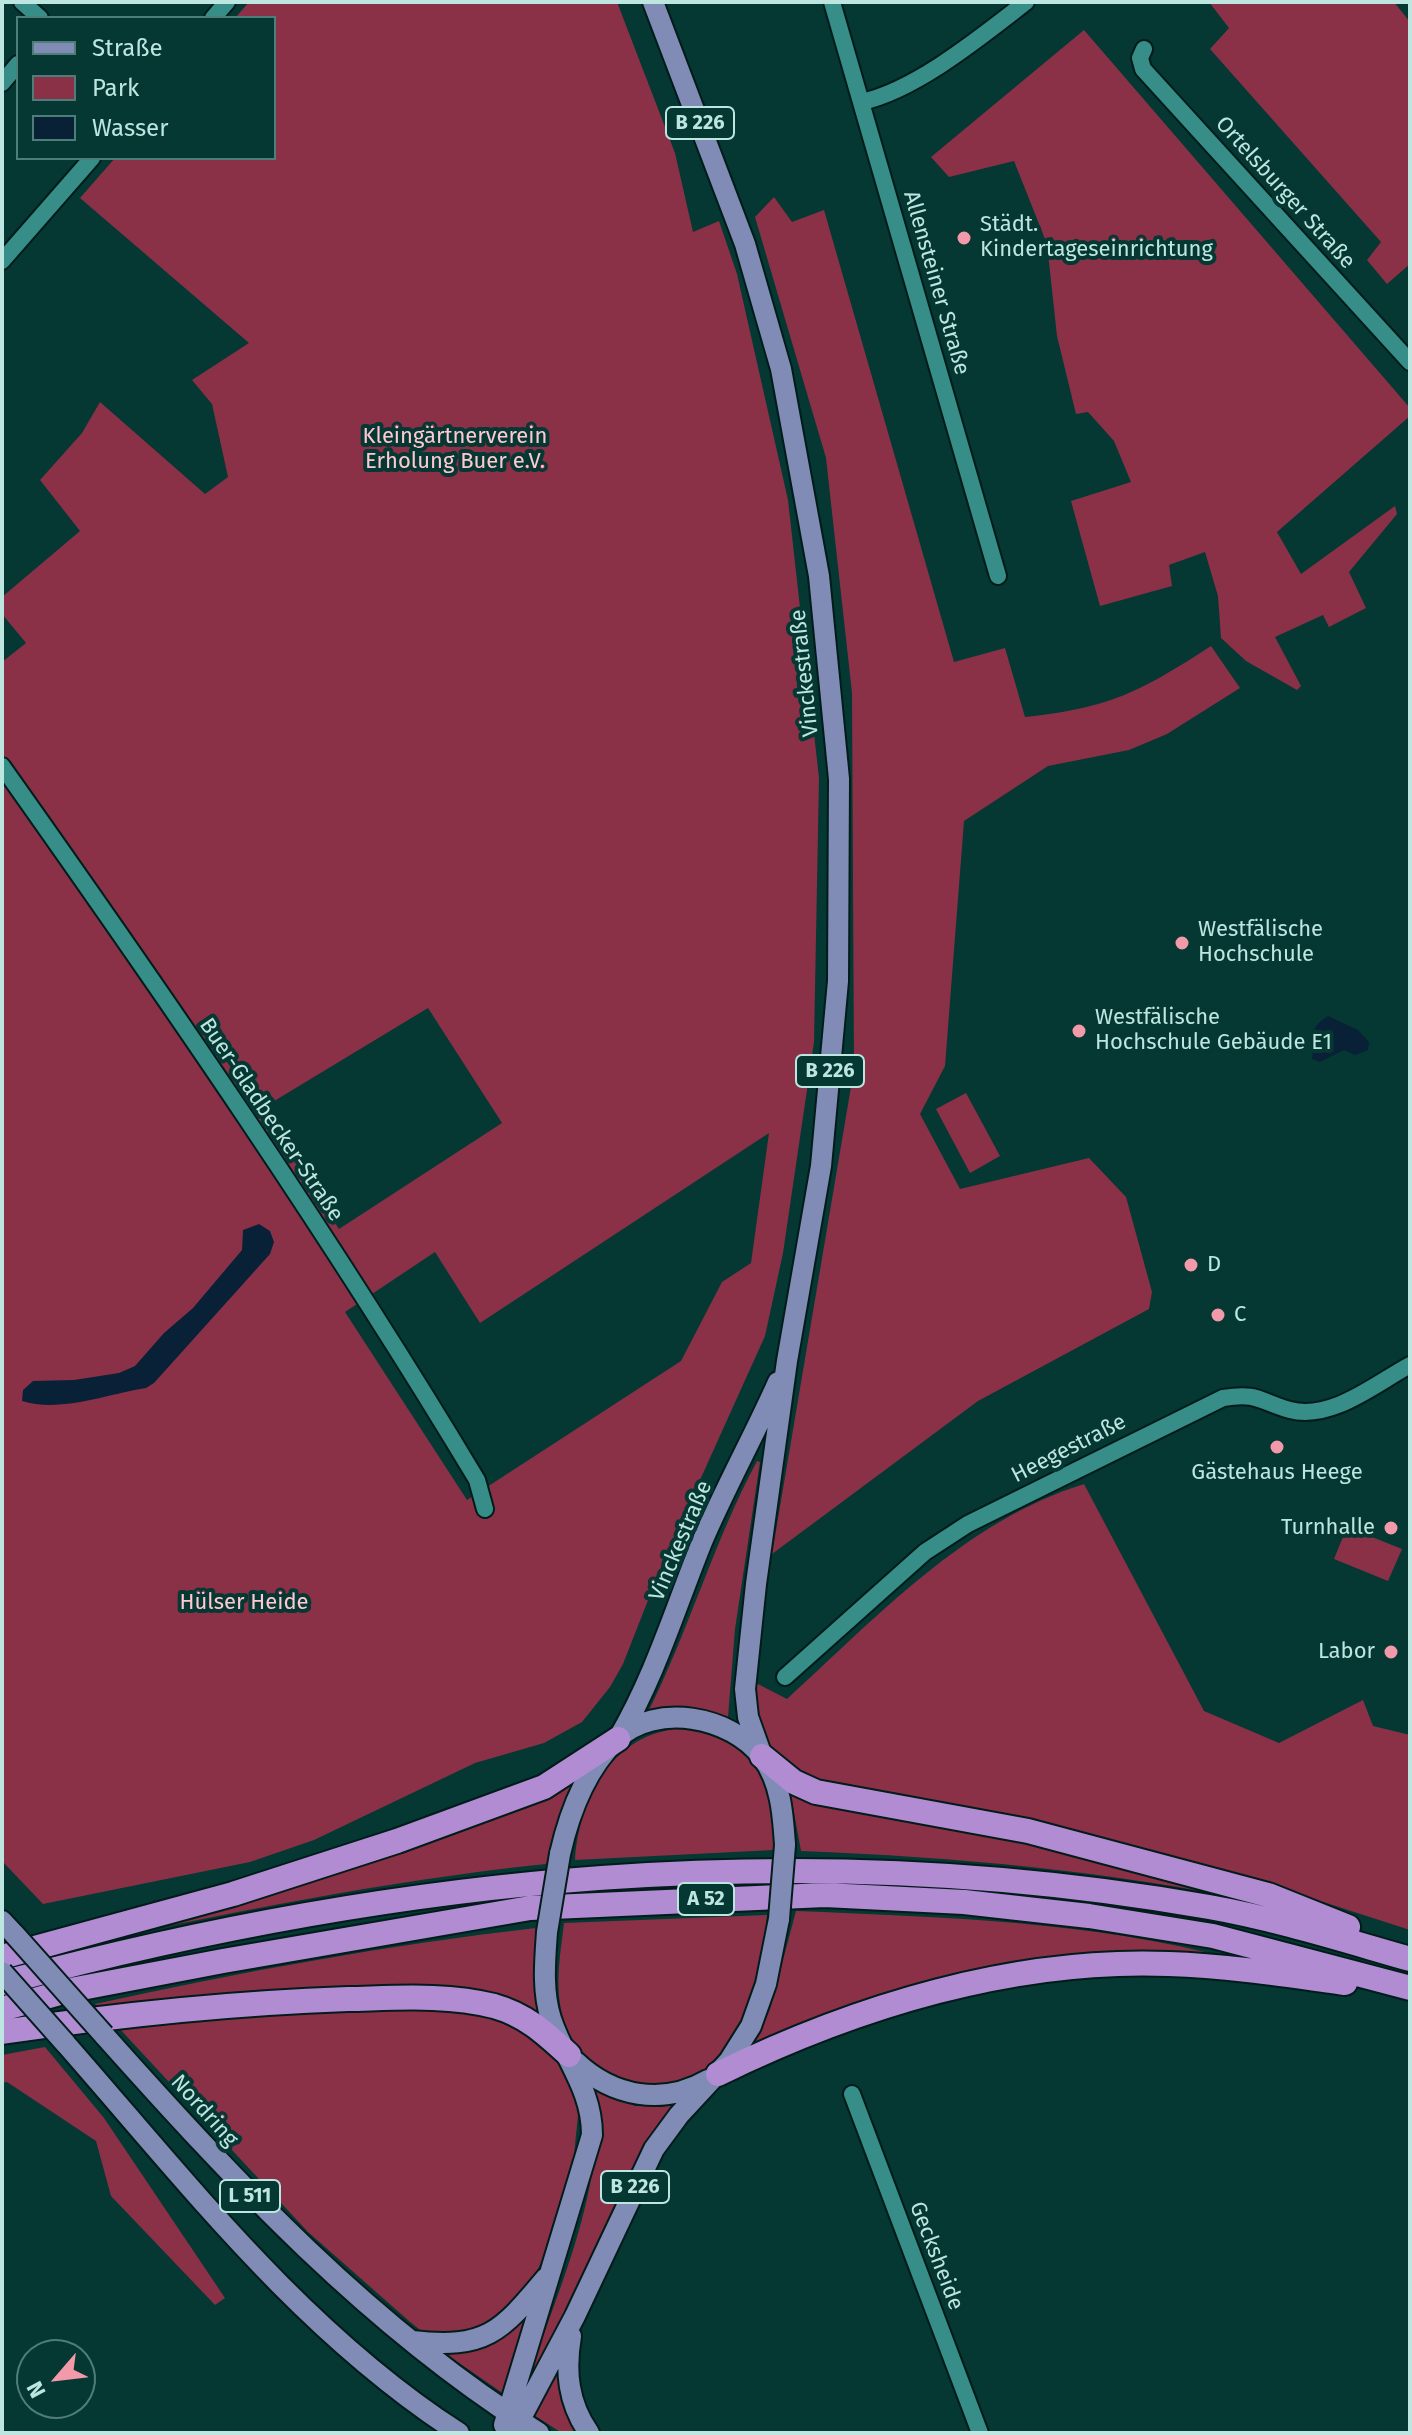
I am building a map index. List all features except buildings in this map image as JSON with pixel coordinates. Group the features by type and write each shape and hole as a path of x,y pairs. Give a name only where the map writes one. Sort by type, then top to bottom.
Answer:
{"highway":[{"path":"2,1957 233,1894 397,1841 544,1787 618,1739"},
{"path":"762,1756 794,1782 816,1792 1028,1831 1268,1895 1410,1952"},
{"name":"A 52","path":"2,1983 79,1963 374,1904 539,1880 768,1868 906,1871 1091,1889 1277,1921 1410,1959"},
{"name":"A 52","path":"2,2009 71,1990 530,1908 825,1895 964,1902 1213,1936 1410,1990"},
{"path":"718,2074 824,2028 949,1987 1064,1969 1168,1964 1255,1970 1410,1990"},
{"path":"2,2032 136,2012 254,2002 448,1999 494,2006 535,2022 569,2055"}],"main road":[{"name":"Vinckestraße","path":"653,2 745,244 781,369 806,490 830,669 839,779 838,981 821,1166 787,1361 756,1584 745,1689 748,1717 762,1756"},
{"name":"Vinckestraße","path":"618,1739 660,1656 715,1512 787,1361"},
{"path":"618,1739 663,1720 696,1719 724,1728 762,1756"},
{"name":"B 226","path":"516,2427 552,2272 592,2135 588,2099 549,2006 547,1932 560,1854 578,1798 618,1739"},
{"name":"B 226","path":"516,2427 575,2316 654,2149 679,2115 740,2047 761,2002 779,1919 785,1845 776,1785 762,1756"},
{"name":"Nordring","path":"8,1928 269,2215 411,2341 516,2427"},
{"name":"L 511","path":"2,1972 230,2233 313,2318 400,2391 459,2433"},
{"path":"569,2055 600,2082 639,2094 670,2094 718,2074"},
{"path":"411,2341 462,2344 483,2338 511,2318 552,2272"},
{"path":"575,2316 568,2357 568,2382 577,2413 589,2433"}],"street":[{"path":"22,2 38,16"},
{"name":"Allensteiner Straße","path":"832,2 998,576"},
{"path":"861,102 879,98 939,63 1026,2"},
{"name":"Ortelsburger Straße","path":"1144,49 1140,58 1143,69 1410,362"},
{"path":"2,83 16,66"},
{"path":"2,261 90,160"},
{"name":"Buer-Gladbecker-Straße","path":"2,766 133,951 321,1233 469,1467 485,1509"},
{"name":"Heegestraße","path":"785,1677 925,1552 968,1524 1065,1474 1223,1398 1241,1395 1264,1398 1289,1410 1318,1413 1410,1365"},
{"name":"Gecksheide","path":"852,2094 980,2433"}],"green space":[{"path":"249,2 617,2 675,153 693,232 719,221 737,274 788,500 819,778 814,1042 783,1253 765,1336 663,1562 623,1664 610,1687 582,1722 544,1743 475,1763 314,1840 250,1862 43,1904 2,1861 2,662 26,643 2,614 2,597 80,531 40,480 82,433 100,402 205,494 228,477 212,404 192,380 249,343 80,198 113,160 276,160 276,16 237,16","holes":["428,1008 502,1123 339,1229 261,1109","769,1133 751,1263 722,1282 681,1361 467,1500 345,1312 435,1252 480,1323"]},
{"path":"1209,2 1394,2 1410,22 1410,264 1387,284 1367,260 1381,242 1210,49 1229,28"},
{"path":"1084,30 1410,408 1410,416 1277,532 1301,574 1395,506 1397,514 1349,572 1366,608 1329,627 1323,615 1275,637 1301,686 1297,690 1246,661 1221,638 1218,596 1205,552 1169,565 1172,586 1100,606 1071,501 1131,482 1114,441 1088,412 1076,414 1057,336 1047,244 1014,161 949,177 931,157"},
{"path":"774,197 792,222 824,210 954,662 1005,648 1025,717 1080,709 1123,695 1164,675 1211,646 1240,688 1167,734 1129,750 1048,766 964,821 945,1066 920,1114 960,1189 1089,1158 1126,1197 1152,1292 1149,1309 978,1401 772,1554 854,1069 852,693 826,458 755,217"},
{"path":"966,1093 1000,1156 970,1173 936,1109"},
{"path":"757,1461 760,1462 735,1629 728,1717 688,1709 668,1709 647,1714 676,1651 727,1523"},
{"path":"1084,1484 1204,1711 1279,1743 1363,1700 1373,1726 1410,1735 1410,1930 1218,1868 978,1812 831,1786 803,1776 776,1759 760,1734 754,1682 787,1699 889,1605 961,1547 1041,1500"},
{"path":"1347,1527 1402,1549 1388,1581 1334,1559"},
{"path":"675,1729 707,1734 722,1740 736,1748 758,1770 772,1800 774,1850 575,1860 583,1815 602,1775 633,1744 652,1734"},
{"path":"572,1784 546,1864 364,1889 62,1948"},
{"path":"790,1791 1012,1836 1263,1903 1148,1882 1033,1867 801,1851"},
{"path":"796,1911 960,1919 1071,1929 1180,1946 1232,1959 1108,1957 750,2052 770,2009"},
{"path":"767,1915 755,1989 742,2025 721,2057 702,2073 681,2082 658,2086 635,2084 613,2076 594,2064 577,2047 566,2026 560,2001 564,1923"},
{"path":"536,1928 537,1989 544,2018 525,2007 101,2012 95,2004 314,1960"},
{"path":"402,2007 493,2014 527,2030 564,2062 579,2106 574,2155 541,2263 522,2299 479,2334 425,2334 409,2321 308,2232 118,2027 267,2010"},
{"path":"45,2047 104,2118 225,2298 215,2305 111,2196 96,2141 7,2082 2,2083 2,2055"},
{"path":"594,2089 635,2106 674,2105 644,2146 531,2393 521,2405 584,2210 596,2130"},
{"path":"530,2311 504,2394 449,2356 451,2351"},
{"path":"563,2353 580,2433 562,2433 532,2414"}],"water":[{"path":"1328,1016 1358,1030 1369,1042 1368,1050 1355,1055 1344,1050 1320,1062 1312,1059 1314,1030"},
{"path":"259,1224 270,1231 274,1242 270,1254 154,1383 146,1388 68,1404 22,1401 23,1390 33,1381 74,1380 119,1373 135,1366 164,1333 193,1308 242,1250 243,1230"}],"place":[{"name":"Städt. Kindertageseinrichtung","path":"964,238"},
{"name":"Westfälische Hochschule","path":"1182,943"},
{"name":"Westfälische Hochschule Gebäude E1","path":"1079,1031"},
{"name":"D","path":"1191,1265"},
{"name":"C","path":"1218,1315"},
{"name":"Gästehaus Heege","path":"1277,1447"},
{"name":"Turnhalle","path":"1391,1528"},
{"name":"Labor","path":"1391,1652"}],"park label":[{"name":"Kleingärtnerverein Erholung Buer e.V.","path":"455,450"},
{"name":"Hülser Heide","path":"244,1603"}]}
